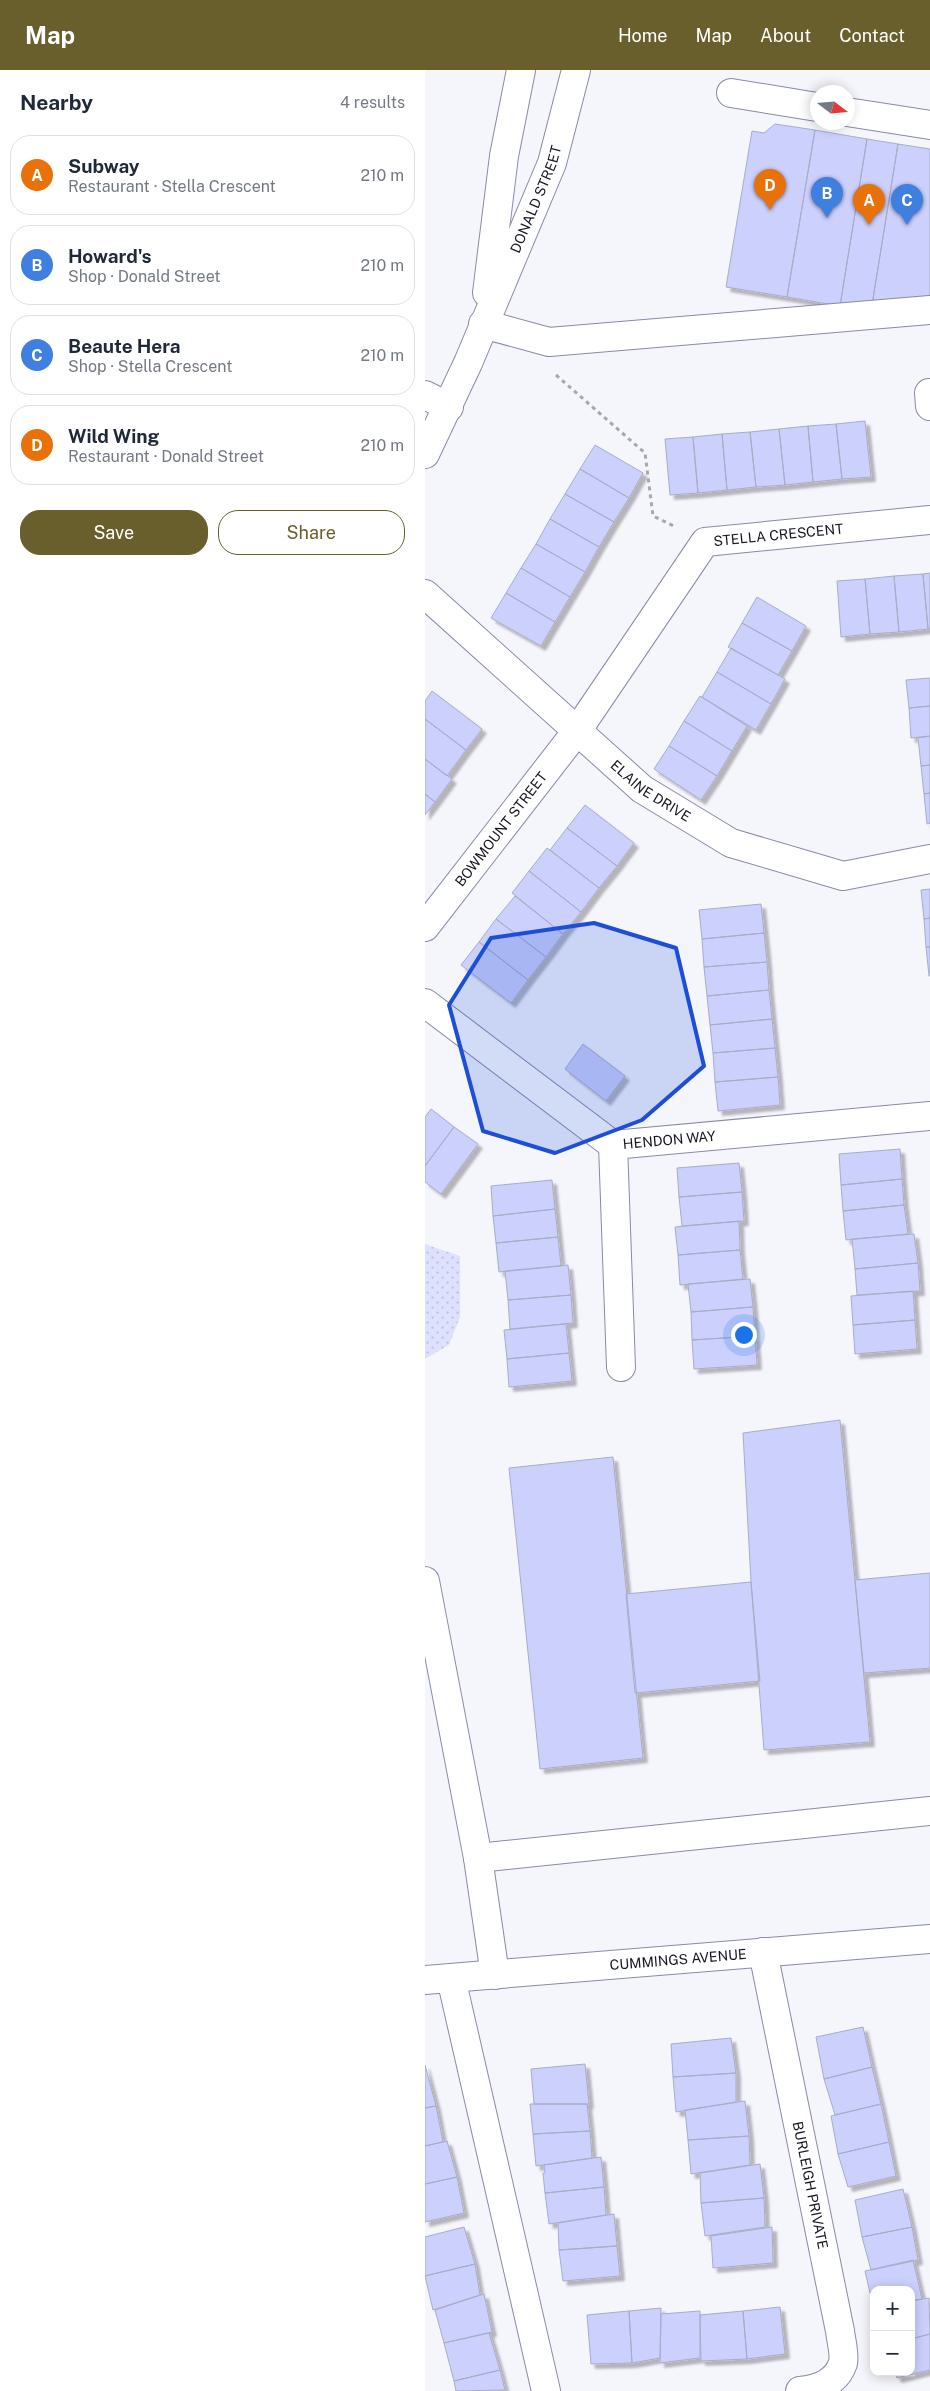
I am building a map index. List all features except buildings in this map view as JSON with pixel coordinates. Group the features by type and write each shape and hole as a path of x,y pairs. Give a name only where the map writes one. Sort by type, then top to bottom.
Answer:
{"street":[{"name":"DONALD STREET","path":"483,324 504,156 521,70"},
{"name":"DONALD STREET","path":"425,454 449,407 552,163 576,70"},
{"path":"731,93 810,106"},
{"path":"855,113 930,125"},
{"path":"483,324 549,342 930,310"},
{"path":"425,395 449,407"},
{"name":"STELLA CRESCENT","path":"577,730 705,542 930,520"},
{"name":"ELAINE DRIVE","path":"425,594 642,789 731,843 843,876 930,859"},
{"name":"BOWMOUNT STREET","path":"425,928 577,730"},
{"name":"HENDON WAY","path":"425,1003 613,1145 930,1116"},
{"path":"613,1145 621,1367"},
{"path":"425,1581 478,1858 495,1975"},
{"path":"478,1858 930,1811"},
{"name":"CUMMINGS AVENUE","path":"438,1979 930,1939"},
{"name":"BURLEIGH PRIVATE","path":"763,1952 840,2331 843,2361 834,2379 815,2390 799,2391"},
{"path":"438,1979 546,2391"}],"path":[{"path":"556,375 645,453 653,516 705,542"}],"highlighted area":[{"path":"594,923 676,948 704,1066 642,1120 555,1153 483,1131 449,1005 491,938"}],"shaded area":[{"path":"425,1244 460,1256 460,1317 449,1345 425,1359"}],"place":[{"name":"Wild Wing","path":"770,210"},
{"name":"Howard's","path":"827,218"},
{"name":"Subway","path":"869,225"},
{"name":"Beaute Hera","path":"907,225"}]}
